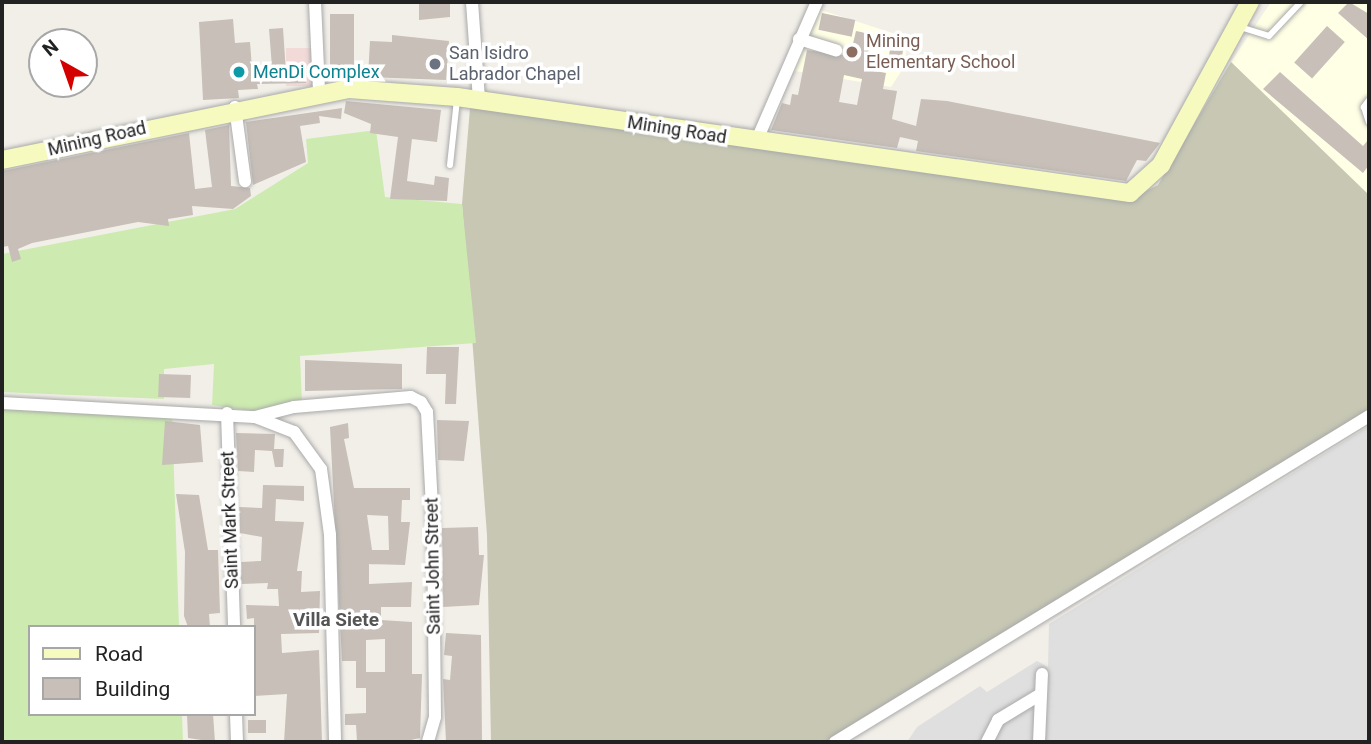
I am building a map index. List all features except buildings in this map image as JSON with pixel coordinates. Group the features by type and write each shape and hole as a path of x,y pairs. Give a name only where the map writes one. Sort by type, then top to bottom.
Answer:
{"street":[{"path":"315,2 319,90"},
{"path":"472,2 479,100"},
{"path":"756,142 817,2"},
{"name":"Mining Road","path":"2,160 319,90 457,97 756,142 1130,193 1161,165 1250,2"},
{"path":"799,39 836,50"},
{"path":"235,107 245,181"},
{"name":"Saint John Street","path":"294,407 411,397 421,402 428,425 435,717 428,742"},
{"path":"2,403 227,413 255,417 294,432 321,469 330,535 335,742"},
{"path":"255,417 294,407 294,432"},
{"name":"Saint Mark Street","path":"227,413 234,625"},
{"path":"835,742 1369,416"},
{"path":"1039,742 1042,674"},
{"path":"987,742 998,720 1041,694"},
{"path":"236,716 237,742"}],"lane":[{"path":"1237,25 1269,36 1301,2"},
{"path":"450,165 457,97"},
{"path":"1369,100 1364,107 1369,122"}],"shaded area":[{"path":"1271,2 1369,3 1369,195 1231,62"},
{"name":"Mining Elementary School","path":"818,9 908,38 904,67 891,87 789,70"},
{"path":"286,48 312,48 312,86 286,86"},
{"path":"1231,62 1369,195 1369,410 825,742 491,742 487,535 462,204 470,108 1130,199 1158,185"},
{"path":"1369,426 1369,742 907,742 917,727 980,686 987,692 1037,661 1048,667 1049,624"}],"green space":[{"path":"376,130 385,197 462,204 476,343 300,356 302,403 257,412 212,405 214,364 164,369 164,399 2,392 2,254 235,209 308,163 306,139"},
{"path":"2,408 172,411 179,625 28,625 28,716 182,716 183,742 2,742"}],"place":[{"name":"Mining Elementary School","path":"852,52"},
{"name":"San Isidro Labrador Chapel","path":"435,64"},
{"name":"MenDi Complex","path":"239,72"}],"district":[{"name":"Villa Siete","path":"336,620"}]}
